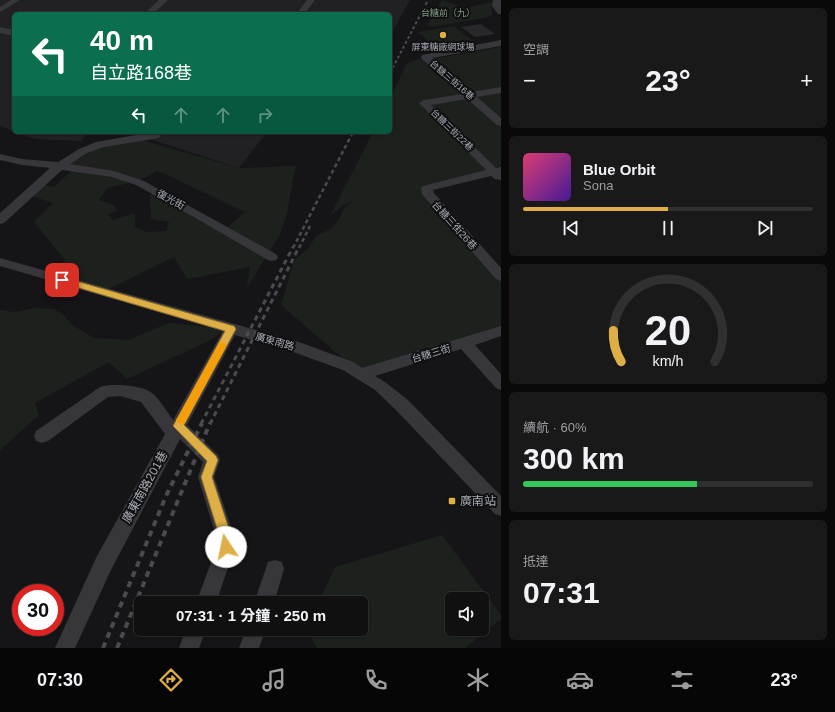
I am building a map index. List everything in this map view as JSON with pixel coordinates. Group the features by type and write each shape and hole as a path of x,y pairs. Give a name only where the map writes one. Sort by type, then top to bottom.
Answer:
{"street":[{"path":"0,10 16,0"},
{"path":"150,12 164,0"},
{"path":"302,12 311,0"},
{"path":"497,0 496,6 501,12"},
{"path":"0,30 12,33"},
{"name":"台糖三街16巷","path":"501,43 425,57 501,123"},
{"name":"台糖三街22巷","path":"499,173 424,103 501,90"},
{"path":"0,220 61,166 83,151 108,142 155,136 156,134"},
{"name":"復光街","path":"0,158 114,174 140,183 196,213 272,257"},
{"name":"台糖三街26巷","path":"499,173 427,188 428,194 501,276"},
{"name":"廣東南路","path":"0,262 316,354 348,366 380,386 402,405 501,508"},
{"name":"廣東南路201巷","path":"65,648 104,563 231,329"},
{"name":"台糖三街","path":"361,374 501,331"},
{"path":"464,342 501,384"},
{"path":"42,436 105,391 120,390 146,397 176,430 212,460 206,477 226,538 226,547 208,596"},
{"path":"266,596 275,570"},
{"path":"189,648 193,636"},
{"path":"249,648 253,636"}],"shaded area":[{"path":"0,0 410,0 392,32 392,12 12,12 12,130 0,126"},
{"path":"21,134 88,134 80,141 35,139"},
{"path":"134,134 265,134 239,168"}],"green space":[{"name":"台糖前（九）","path":"442,0 465,8 492,2 492,14 489,17 431,27 427,26"},
{"name":"屏東糖廠網球場","path":"454,26 474,42 436,48 418,32"},
{"path":"501,47 501,170 428,188 501,276 501,331 361,374 281,305 294,260 308,249 316,236 331,229 339,219 343,210 353,201 342,206 330,216 372,134 392,134 392,94 407,63 425,57 439,58"},
{"path":"128,136 239,168 297,166 294,173 287,214 280,234 247,288 250,267 187,279 174,257 103,292 49,276 65,260 34,222 53,203 28,195 40,184 54,187 78,165 64,163 113,140","holes":["157,171 245,212 228,227 154,189 150,197 151,219 169,222 166,231 147,232 135,227 135,213 113,220 108,214 117,211 114,205 99,200 107,188 139,181"]},
{"path":"34,308 53,309 63,314 72,325 94,338 128,340 169,323 231,329 223,331 209,341 127,379 109,362 35,403 39,415 0,450 0,310 14,312"},
{"path":"442,535 484,592 445,592 445,636 480,636 465,648 317,648 310,636 368,636 368,596 321,596 335,567"},
{"path":"489,599 501,615 501,619 489,629"}],"building":[{"path":"481,24 495,34 475,37 461,27"}],"railway":[{"path":"392,69 428,0"},
{"path":"293,248 352,134"},
{"path":"299,248 310,226"},
{"path":"201,424 293,247"},
{"path":"210,424 299,247"},
{"path":"103,648 166,496 202,423"},
{"path":"117,648 210,423"}],"slow traffic":[{"path":"181,420 222,345"}],"place":[{"name":"屏東糖廠網球場","path":"443,35"},
{"name":"廣南站","path":"452,501"}],"route":[{"path":"62,280 231,329 178,426 212,460 206,477 226,538 226,547"}]}
